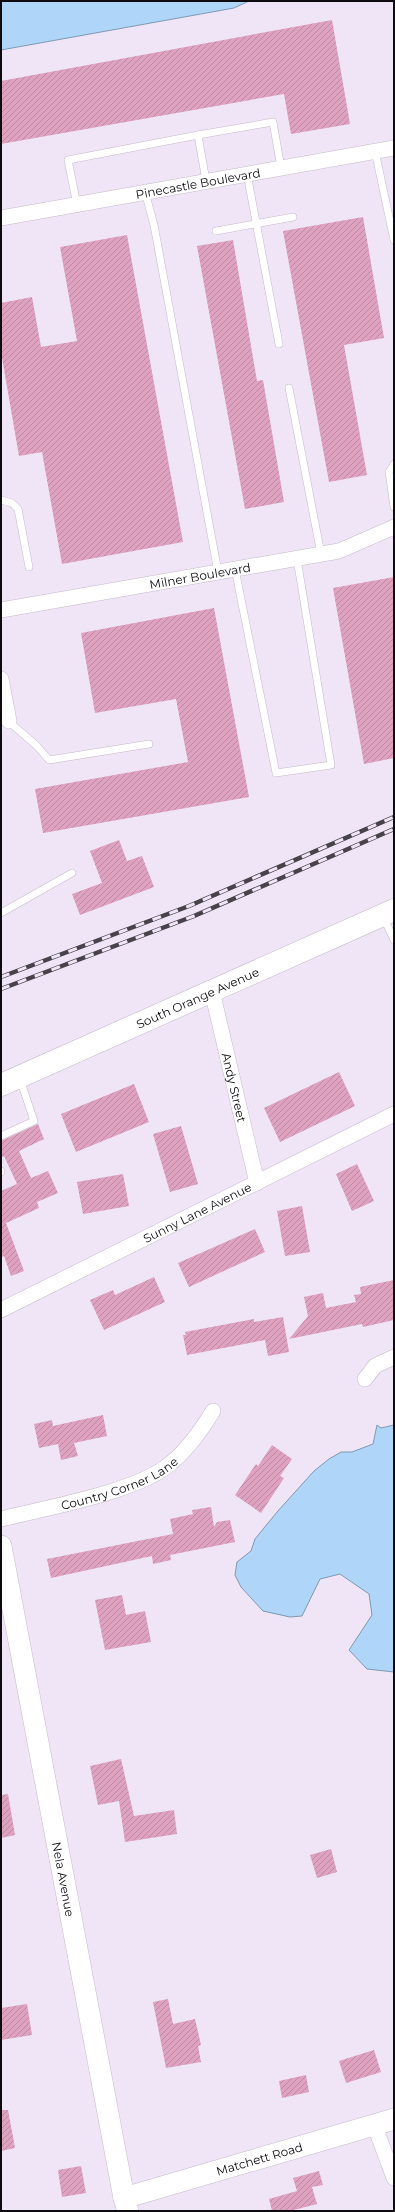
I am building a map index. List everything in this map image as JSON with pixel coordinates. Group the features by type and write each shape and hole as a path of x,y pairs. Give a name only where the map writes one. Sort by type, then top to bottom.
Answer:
{"main road":[{"name":"South Orange Avenue","path":"10,1081 388,913"}],"street":[{"name":"Pinecastle Boulevard","path":"1,218 394,148"},
{"name":"Milner Boulevard","path":"1,610 339,551 394,527"},
{"path":"1,680 5,719"},
{"name":"Andy Street","path":"212,991 257,1183"},
{"name":"Sunny Lane Avenue","path":"1,1310 394,1114"},
{"path":"365,1379 375,1366 394,1357"},
{"name":"Country Corner Lane","path":"1,1519 98,1495 144,1479 170,1464 195,1439 212,1411"},
{"name":"Nela Avenue","path":"1,1546 126,2204"},
{"name":"Matchett Road","path":"126,2204 374,2124 394,2119"},
{"path":"374,2124 394,2178"}],"lane":[{"path":"77,204 68,160 198,135 273,122 281,168"},
{"path":"198,135 206,181"},
{"path":"374,151 394,240"},
{"path":"247,174 278,344"},
{"path":"145,192 154,225 218,572"},
{"path":"216,231 294,216"},
{"path":"289,388 321,554"},
{"path":"394,464 389,472 394,507"},
{"path":"1,500 12,503 18,509 29,567"},
{"path":"235,570 276,773 331,765 297,558"},
{"path":"5,719 49,760 149,744"},
{"path":"1,913 72,873"},
{"path":"388,913 394,940"},
{"path":"1,1136 34,1122 10,1081"}],"water":[{"path":"1,1 249,1 234,8 1,50"},
{"path":"377,1425 381,1428 394,1425 394,1672 367,1669 349,1650 372,1615 369,1594 340,1574 320,1579 302,1616 290,1617 263,1611 241,1587 235,1575 237,1562 251,1551 255,1539 314,1471 341,1452 352,1452 373,1444"}],"building":[{"path":"332,20 350,124 291,134 284,94 1,144 1,81"},
{"path":"363,217 384,338 344,345 367,475 329,482 283,231"},
{"path":"127,235 183,542 62,564 42,452 19,456 1,352 1,303 32,297 41,347 77,341 60,247"},
{"path":"233,240 257,381 263,380 284,502 245,509 197,246"},
{"path":"394,577 394,758 364,764 333,588"},
{"path":"214,608 249,797 43,833 35,789 188,762 176,699 95,713 81,633"},
{"path":"119,840 127,861 142,856 154,887 80,915 72,894 102,883 90,851"},
{"path":"339,1072 355,1106 280,1142 264,1108"},
{"path":"134,1084 149,1122 76,1152 61,1114"},
{"path":"38,1124 44,1139 19,1151 31,1178 48,1171 58,1193 37,1202 39,1208 6,1223 24,1271 11,1276 4,1256 1,1257 1,1191 17,1184 4,1156 1,1158 1,1141"},
{"path":"181,1126 198,1184 170,1192 153,1134"},
{"path":"357,1164 374,1201 352,1211 336,1174"},
{"path":"123,1174 129,1206 83,1214 77,1182"},
{"path":"302,1206 310,1252 285,1256 277,1211"},
{"path":"255,1229 265,1252 189,1287 178,1263"},
{"path":"154,1277 165,1302 104,1330 90,1300 113,1290 115,1295"},
{"path":"394,1280 394,1320 363,1327 362,1324 289,1339 308,1316 304,1297 323,1293 326,1308 356,1302 354,1295 361,1294 360,1287"},
{"path":"283,1317 289,1352 268,1356 265,1340 187,1355 183,1335 186,1335 185,1332 254,1319 254,1322"},
{"path":"103,1415 107,1436 74,1443 78,1456 61,1460 58,1444 39,1448 34,1424 52,1420 53,1426"},
{"path":"272,1445 292,1459 280,1476 284,1478 261,1513 235,1495 256,1464 258,1466"},
{"path":"211,1507 214,1527 217,1522 230,1520 235,1542 170,1555 171,1560 153,1564 152,1556 51,1578 47,1559 173,1534 170,1519 193,1514 192,1510"},
{"path":"122,1595 126,1615 145,1611 151,1642 105,1650 95,1600"},
{"path":"121,1759 134,1816 174,1810 177,1834 125,1842 119,1801 98,1805 90,1766"},
{"path":"8,1794 15,1835 1,1838 1,1795"},
{"path":"331,1849 337,1872 317,1878 310,1855"},
{"path":"168,1999 173,2024 195,2019 201,2045 198,2046 201,2062 166,2068 153,2002"},
{"path":"27,2004 32,2035 1,2040 1,2008"},
{"path":"374,2050 381,2072 346,2083 339,2061"},
{"path":"306,2075 309,2092 282,2098 279,2081"},
{"path":"1,2110 8,2110 15,2148 1,2151"},
{"path":"81,2166 86,2193 62,2197 58,2170"},
{"path":"319,2171 323,2185 312,2187 317,2204 290,2211 272,2211 269,2199 297,2191 293,2178"}],"railway":[{"path":"1,977 189,906 394,817"},
{"path":"1,989 194,916 394,829"}]}
